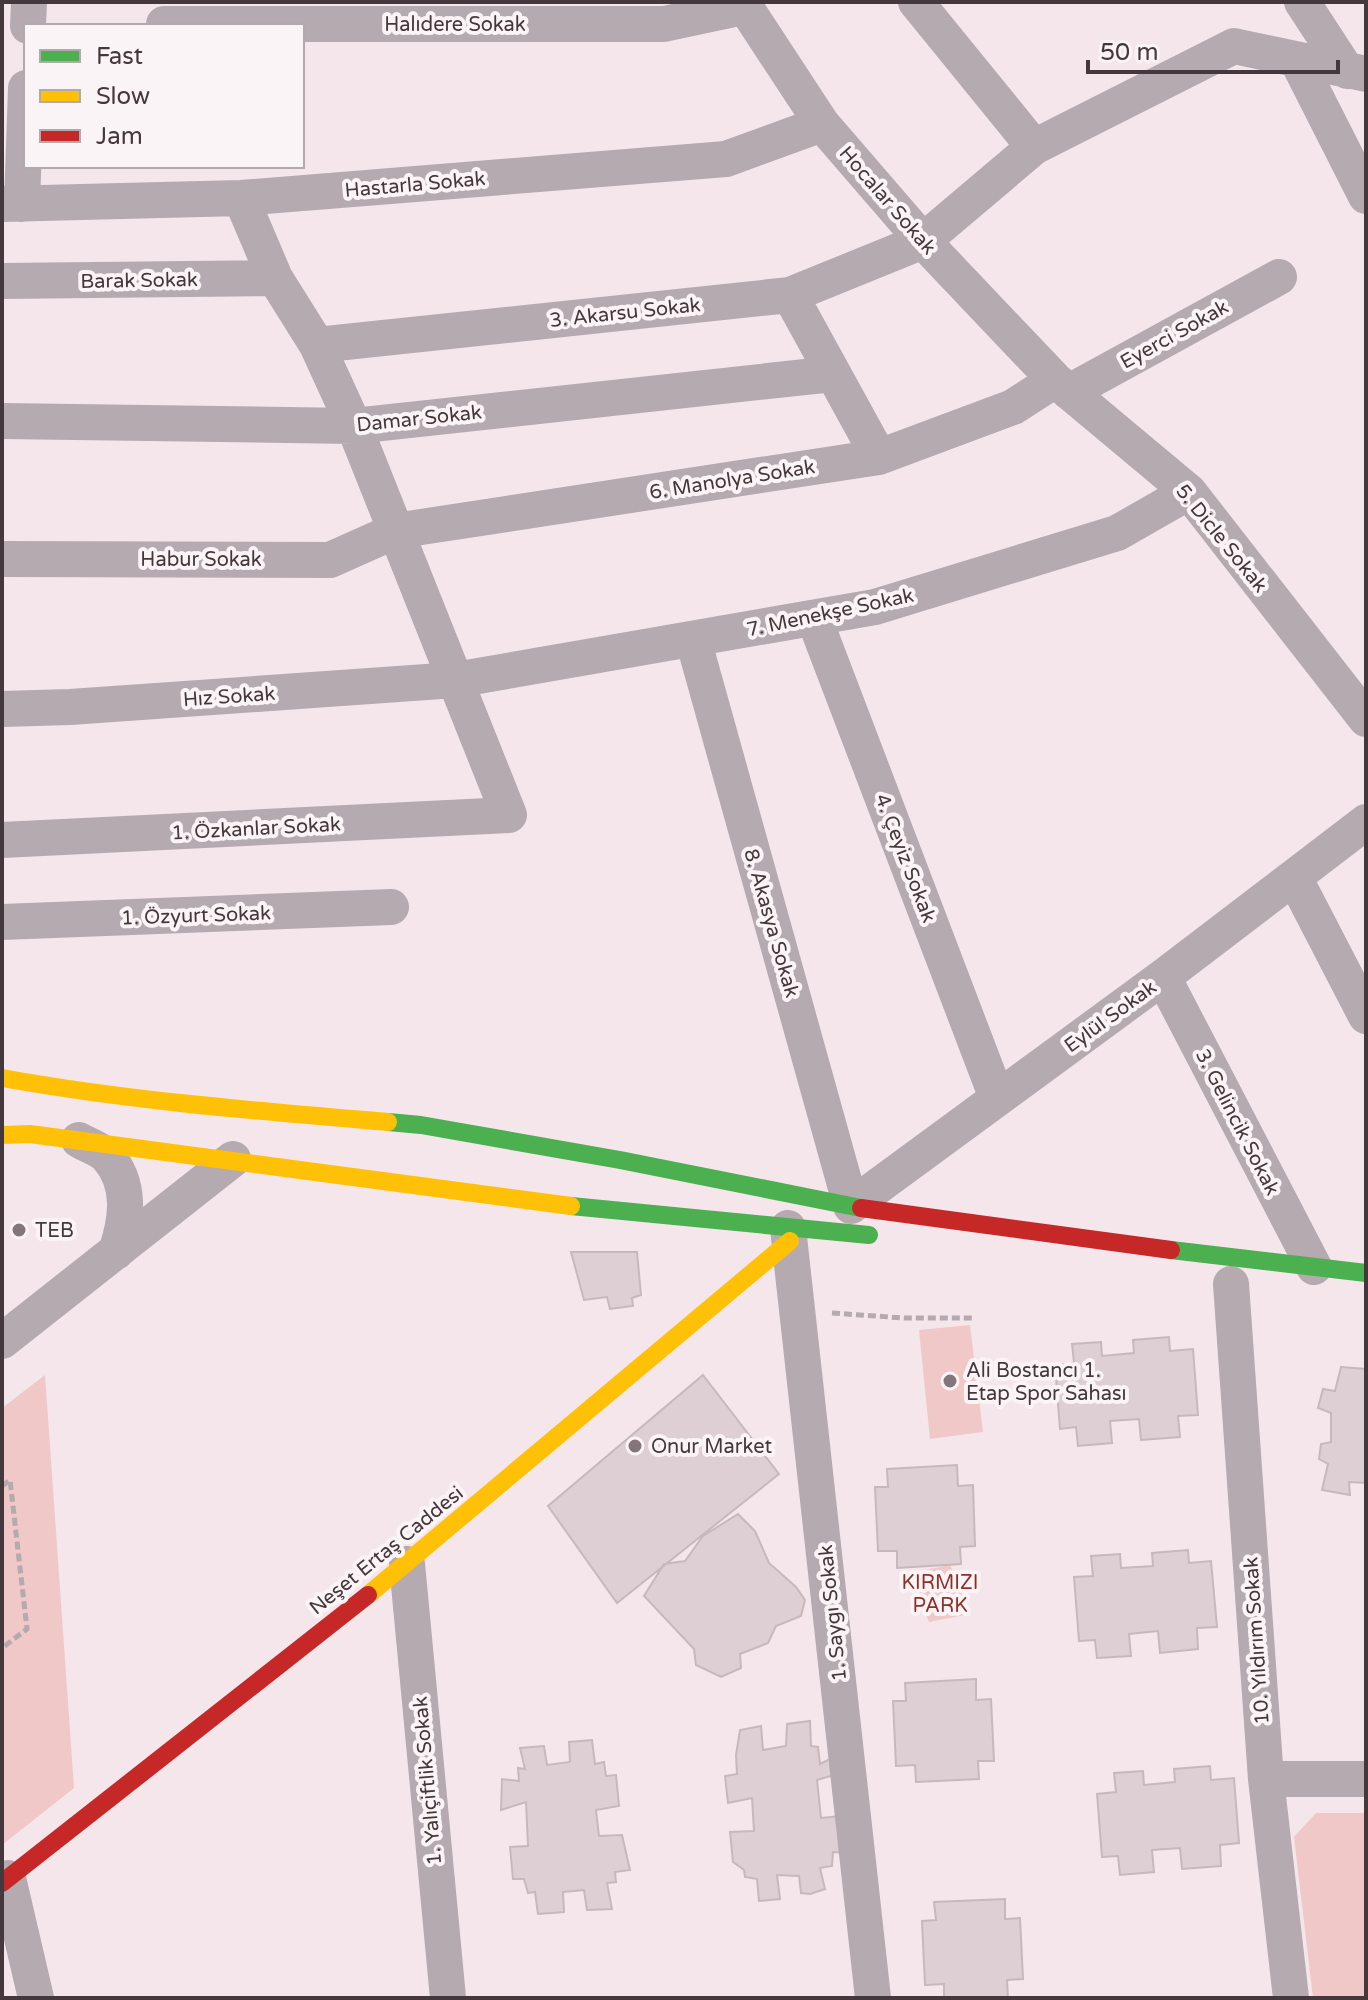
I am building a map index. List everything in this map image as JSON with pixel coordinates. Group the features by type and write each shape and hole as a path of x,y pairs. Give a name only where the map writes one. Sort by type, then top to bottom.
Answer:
{"main road":[{"path":"2,1078 63,1090 201,1106 421,1125 620,1160 851,1206 1107,1243 1366,1273"},
{"path":"2,1095 25,1096 63,1090"},
{"path":"2,1135 30,1134 233,1159 789,1235 890,1237"},
{"name":"Neşet Ertaş Caddesi","path":"5,1880 407,1564 789,1235"},
{"path":"1153,1266 1182,1269"}],"street":[{"path":"28,24 29,2"},
{"path":"916,2 1034,147"},
{"path":"1302,2 1356,73"},
{"name":"Halıdere Sokak","path":"164,17 664,24 743,5"},
{"name":"Hocalar Sokak","path":"743,5 822,124 923,241 1062,386"},
{"name":"3. Akarsu Sokak","path":"317,345 790,295 923,241 1034,147 1234,46 1356,73"},
{"path":"1297,60 1366,196"},
{"path":"12,204 24,105"},
{"name":"Hastarla Sokak","path":"12,204 170,182 241,198 726,159 822,124"},
{"path":"241,198 275,278 317,345 354,426 455,680"},
{"name":"Eyerci Sokak","path":"1062,386 1279,277"},
{"name":"Barak Sokak","path":"2,281 275,278"},
{"path":"790,295 879,457"},
{"name":"Damar Sokak","path":"2,421 354,426 833,374"},
{"name":"6. Manolya Sokak","path":"395,531 879,457 1062,386"},
{"name":"5. Dicle Sokak","path":"1062,386 1189,492 1366,719"},
{"name":"7. Menekşe Sokak","path":"455,680 875,607 1117,533 1189,492"},
{"name":"Habur Sokak","path":"2,559 330,560 395,531"},
{"name":"4. Çeyiz Sokak","path":"814,618 997,1098"},
{"name":"8. Akasya Sokak","path":"693,639 851,1206"},
{"name":"Hız Sokak","path":"2,709 455,680"},
{"name":"1. Özkanlar Sokak","path":"2,840 509,815 455,680"},
{"name":"Eylül Sokak","path":"851,1206 1163,977 1366,822"},
{"path":"1294,877 1366,1016"},
{"name":"1. Özyurt Sokak","path":"2,922 391,907"},
{"name":"3. Gelincik Sokak","path":"1163,977 1314,1267"},
{"path":"79,1140 106,1154 125,1188 125,1225 116,1252"},
{"path":"2,1341 233,1159"},
{"name":"1. Saygı Sokak","path":"789,1235 873,1998"},
{"name":"10. Yıldırım Sokak","path":"1229,1282 1266,1779 1291,1998"},
{"name":"1. Yalıçiftlik Sokak","path":"407,1564 448,1998"},
{"path":"1266,1779 1366,1779"},
{"path":"5,1880 36,1998"}],"path":[{"path":"799,1311 904,1318 974,1318"},
{"path":"2,1486 10,1480 27,1629 2,1648"}],"green space":[{"name":"Ali Bostancı 1. Etap Spor Sahası","path":"970,1325 983,1432 930,1439 919,1330"},
{"path":"45,1375 74,1788 2,1845 2,1408"},
{"name":"KIRMIZI PARK","path":"950,1565 970,1614 929,1622 910,1573"},
{"path":"1316,1813 1366,1813 1366,1998 1313,1998 1294,1837"}],"building":[{"path":"571,1252 637,1252 641,1295 632,1298 633,1306 610,1309 607,1297 584,1300"},
{"path":"1169,1337 1170,1351 1193,1349 1198,1415 1178,1416 1180,1437 1141,1440 1139,1419 1110,1421 1112,1443 1078,1446 1076,1427 1060,1429 1055,1365 1074,1363 1072,1344 1101,1342 1102,1356 1134,1353 1133,1340"},
{"path":"1341,1367 1366,1369 1366,1483 1349,1482 1350,1495 1322,1490 1328,1464 1319,1459 1321,1444 1331,1442 1331,1413 1318,1408 1323,1389 1335,1391"},
{"path":"703,1375 779,1474 617,1603 548,1506"},
{"path":"957,1465 958,1486 973,1485 975,1546 960,1547 961,1564 897,1568 897,1551 878,1551 875,1487 888,1487 887,1469"},
{"path":"738,1514 755,1531 769,1563 796,1587 805,1600 801,1616 776,1626 768,1643 740,1654 741,1668 721,1677 696,1665 694,1649 644,1596 664,1564 685,1561 703,1536"},
{"path":"1188,1550 1189,1563 1211,1561 1217,1627 1197,1628 1198,1649 1160,1653 1158,1631 1129,1634 1131,1656 1097,1658 1095,1640 1079,1641 1074,1577 1093,1576 1091,1556 1120,1554 1121,1568 1153,1566 1152,1553"},
{"path":"976,1679 976,1700 991,1699 994,1761 978,1761 979,1779 916,1782 915,1765 896,1766 893,1701 906,1701 905,1683"},
{"path":"810,1721 811,1746 818,1747 820,1764 832,1758 834,1775 817,1780 821,1818 840,1816 845,1853 833,1852 832,1866 820,1868 825,1889 810,1894 801,1893 799,1876 777,1875 780,1899 759,1901 757,1879 745,1877 744,1870 733,1862 730,1832 754,1831 752,1798 728,1803 725,1776 737,1774 740,1730 761,1726 763,1750 786,1746 787,1724"},
{"path":"592,1740 595,1764 604,1762 606,1776 616,1775 619,1806 596,1810 599,1836 622,1835 630,1870 615,1872 616,1882 607,1883 612,1909 587,1910 584,1890 563,1892 564,1912 538,1914 535,1892 528,1893 524,1879 513,1879 510,1847 528,1846 526,1802 501,1810 502,1779 519,1781 518,1768 525,1769 520,1748 544,1746 547,1765 570,1762 569,1742"},
{"path":"1210,1766 1211,1780 1234,1778 1239,1843 1220,1845 1221,1866 1182,1869 1180,1848 1152,1850 1154,1872 1120,1875 1118,1856 1102,1857 1097,1794 1116,1792 1114,1773 1143,1771 1144,1785 1175,1782 1174,1769"},
{"path":"1005,1899 1005,1919 1020,1918 1023,1979 1007,1980 1008,1998 944,1998 944,1984 925,1985 922,1921 936,1920 934,1902"}],"traffic: fast":[{"path":"388,1122 620,1160 861,1208"},
{"path":"571,1206 869,1235"},
{"path":"1171,1250 1366,1273"}],"traffic: slow":[{"path":"2,1078 146,1099 388,1122"},
{"path":"2,1135 30,1134 571,1206"},
{"path":"368,1595 790,1241"}],"traffic: jam":[{"path":"861,1208 1171,1250"},
{"path":"2,1883 368,1595"}],"place":[{"name":"TEB","path":"19,1230"},
{"name":"Ali Bostancı 1. Etap Spor Sahası","path":"950,1381"},
{"name":"Onur Market","path":"635,1446"}]}
